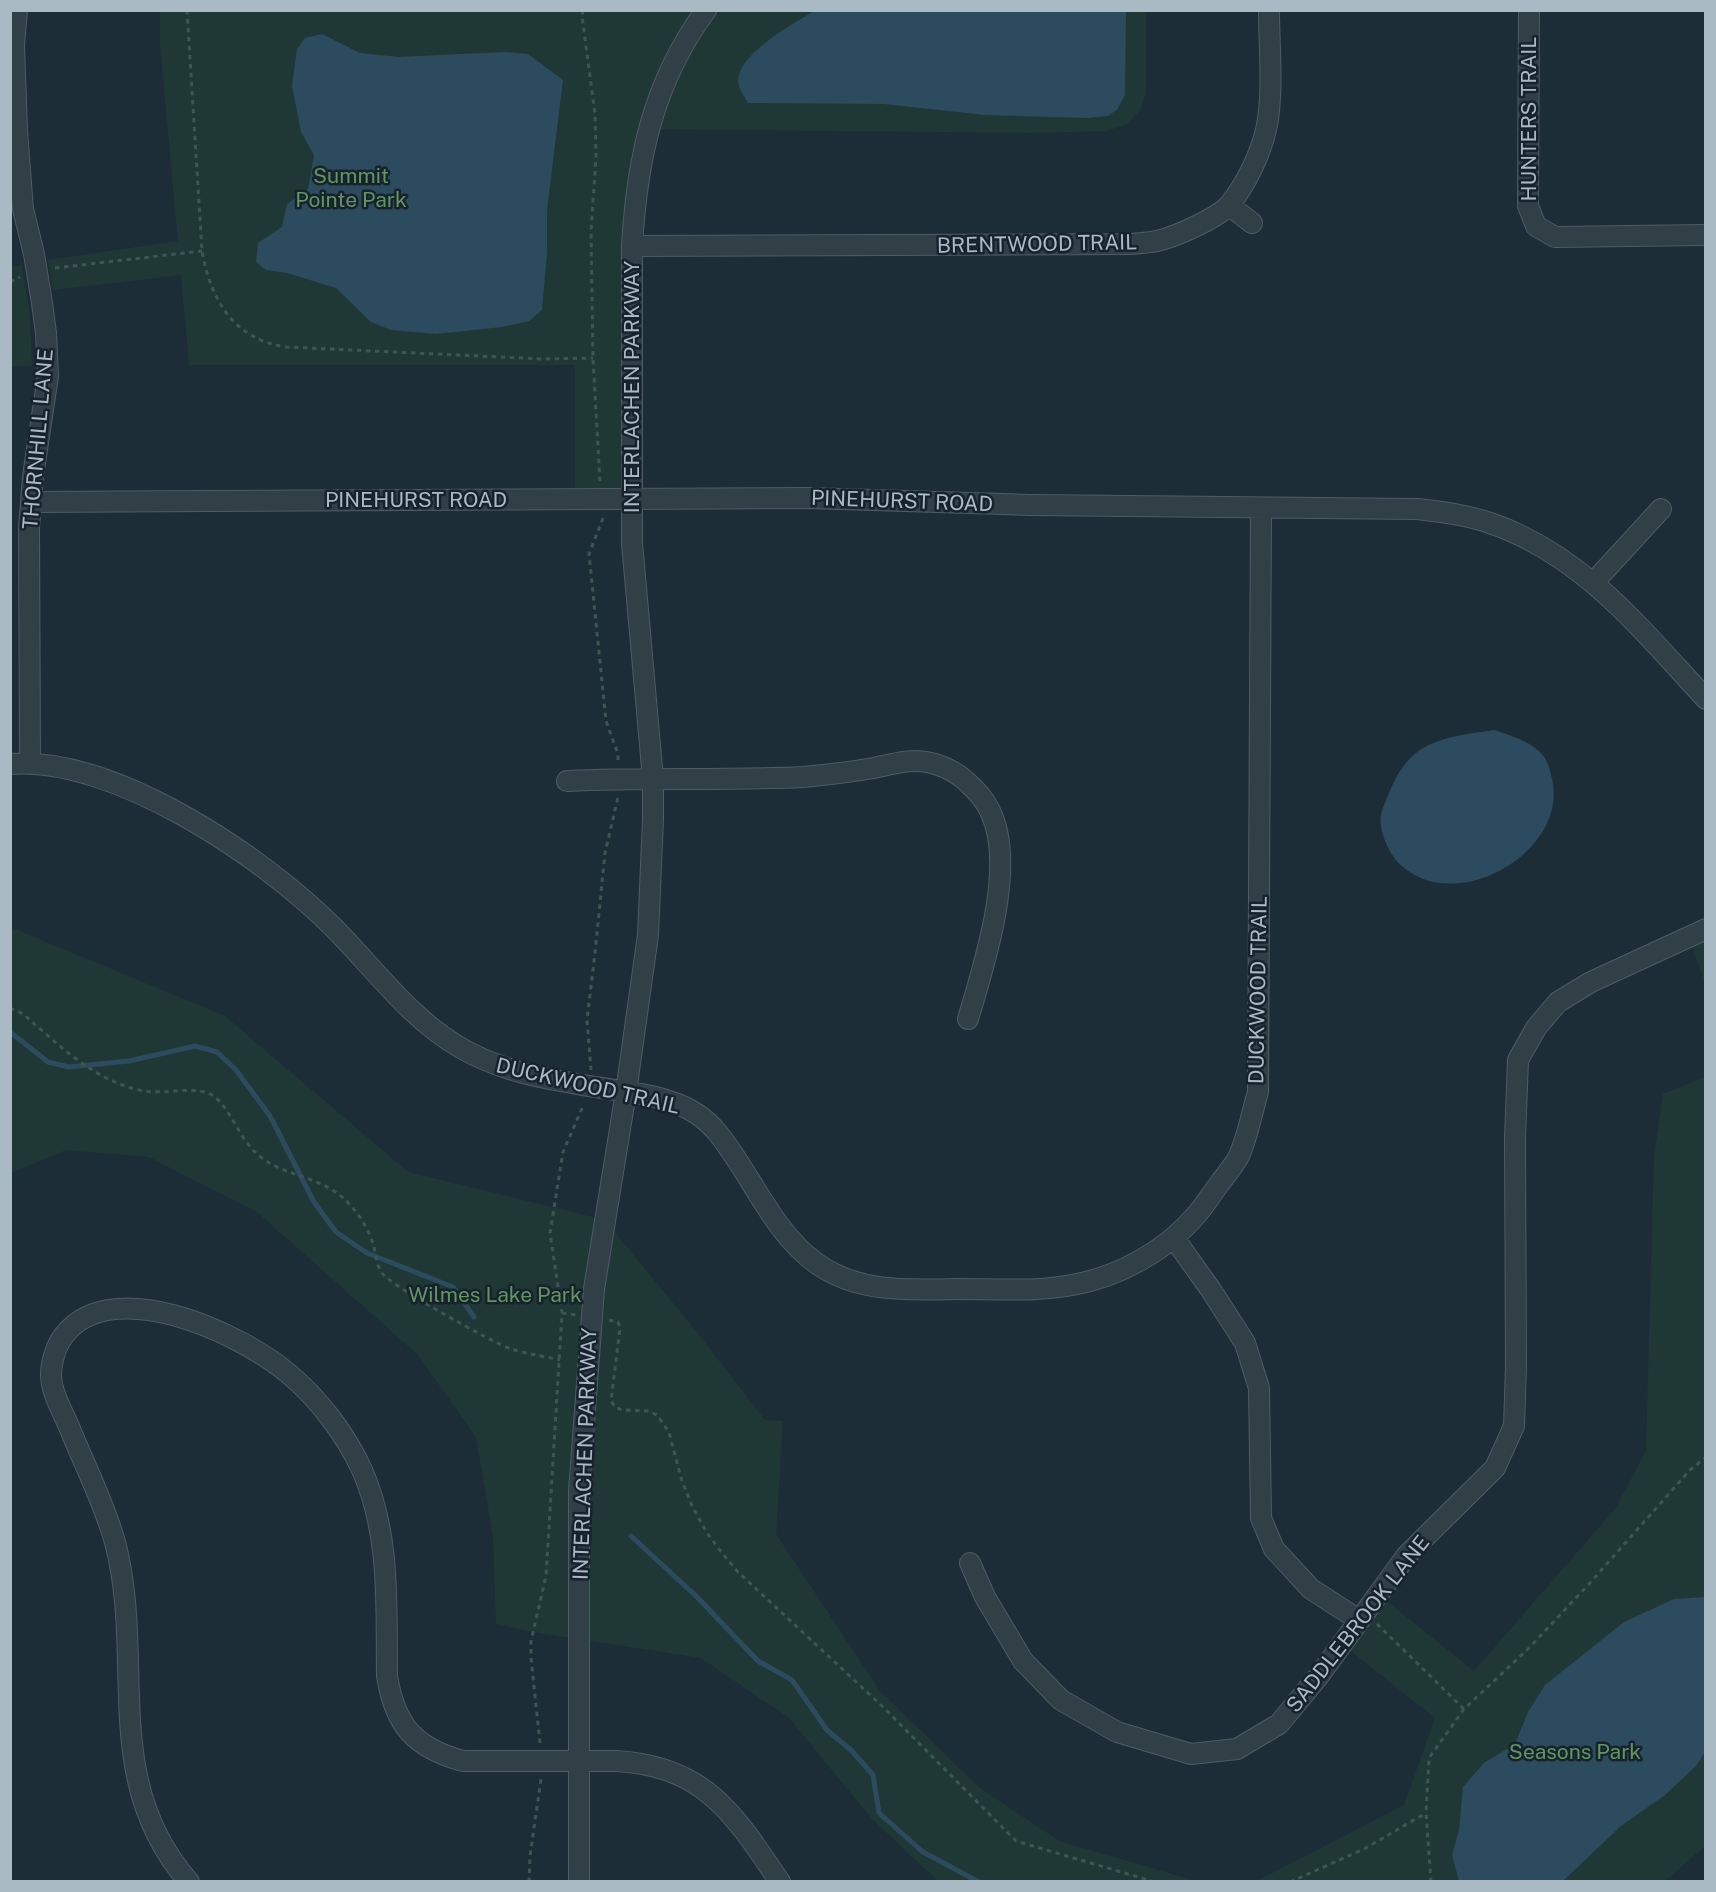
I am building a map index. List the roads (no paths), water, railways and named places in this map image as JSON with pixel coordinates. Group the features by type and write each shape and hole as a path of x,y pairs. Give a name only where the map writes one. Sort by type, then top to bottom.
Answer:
{"street":[{"name":"THORNHILL LANE","path":"17,10 14,45 14,132 23,209 34,254 46,333 48,376 31,502 20,764"},
{"name":"INTERLACHEN PARKWAY","path":"579,1881 579,1491 591,1317 648,935 653,819 653,779 632,543 634,210 648,129 681,46 706,10"},
{"name":"BRENTWOOD TRAIL","path":"632,246 1130,244 1156,242 1181,233 1229,205 1247,176 1260,148 1266,129 1269,106 1269,10"},
{"name":"HUNTERS TRAIL","path":"1530,10 1527,206 1536,225 1555,237 1706,235"},
{"path":"1229,205 1252,224"},
{"name":"PINEHURST ROAD","path":"31,502 808,498 1031,505 1418,509 1453,513 1490,523 1527,538 1560,557 1594,582 1706,699"},
{"name":"DUCKWOOD TRAIL","path":"20,764 82,771 122,785 206,831 291,890 331,925 426,1026 456,1046 485,1061 536,1077 670,1101 694,1112 713,1127 727,1144 782,1229 799,1250 819,1266 875,1287 900,1290 1033,1289 1073,1285 1104,1276 1143,1259 1174,1238 1197,1214 1239,1156 1258,1092 1261,508"},
{"path":"1594,582 1661,509"},
{"path":"567,781 619,778 831,775 914,761 937,765 960,774 978,792 991,812 997,832 999,857 997,903 991,939 968,1019"},
{"name":"SADDLEBROOK LANE","path":"970,1563 985,1597 1023,1661 1061,1700 1117,1732 1191,1754 1237,1749 1279,1724 1318,1677 1407,1555 1495,1468 1514,1426 1515,1138 1518,1060 1536,1028 1558,1002 1591,982 1706,929"},
{"path":"1174,1238 1245,1343 1259,1388 1261,1518 1274,1549 1311,1589 1361,1617"},
{"path":"189,1881 165,1849 153,1827 136,1780 129,1731 125,1603 115,1543 55,1395 51,1376 53,1357 60,1341 73,1326 88,1316 108,1309 128,1308 181,1317 210,1326 235,1338 290,1374 331,1419 361,1468 371,1493 383,1544 387,1676 390,1696 399,1718 411,1734 442,1755 463,1761 638,1762 662,1768 689,1779 712,1794 731,1812 780,1881"}],"water":[{"path":"814,11 1126,11 1125,95 1117,110 1107,116 1088,118 985,115 884,104 748,103 738,82 740,71 746,61 780,32"},
{"path":"322,34 360,53 399,57 505,52 528,54 563,80 547,210 547,253 542,310 529,321 502,327 436,334 391,330 371,322 336,288 287,273 266,270 256,262 258,243 282,227 287,204 308,189 314,155 301,132 292,86 297,49 305,38"},
{"path":"1494,730 1529,744 1546,760 1551,775 1553,802 1545,827 1529,849 1507,867 1481,879 1453,884 1427,880 1403,867 1390,850 1381,828 1384,806 1400,771 1408,760 1428,745 1456,736"},
{"path":"1705,1597 1705,1752 1696,1766 1665,1795 1621,1826 1563,1881 1459,1881 1452,1855 1459,1830 1463,1787 1484,1763 1515,1744 1528,1712 1545,1685 1624,1622 1674,1599"}],"waterway":[{"path":"10,1032 48,1062 69,1067 129,1061 195,1046 217,1052 236,1070 270,1116 314,1202 336,1232 367,1253 453,1287 474,1317"},
{"path":"631,1536 697,1597 758,1661 792,1680 827,1730 852,1751 873,1775 879,1813 923,1852 979,1882"}],"park label":[{"name":"Summit Pointe Park","path":"351,188"},
{"name":"Wilmes Lake Park","path":"495,1295"},
{"name":"Seasons Park","path":"1575,1752"}]}
